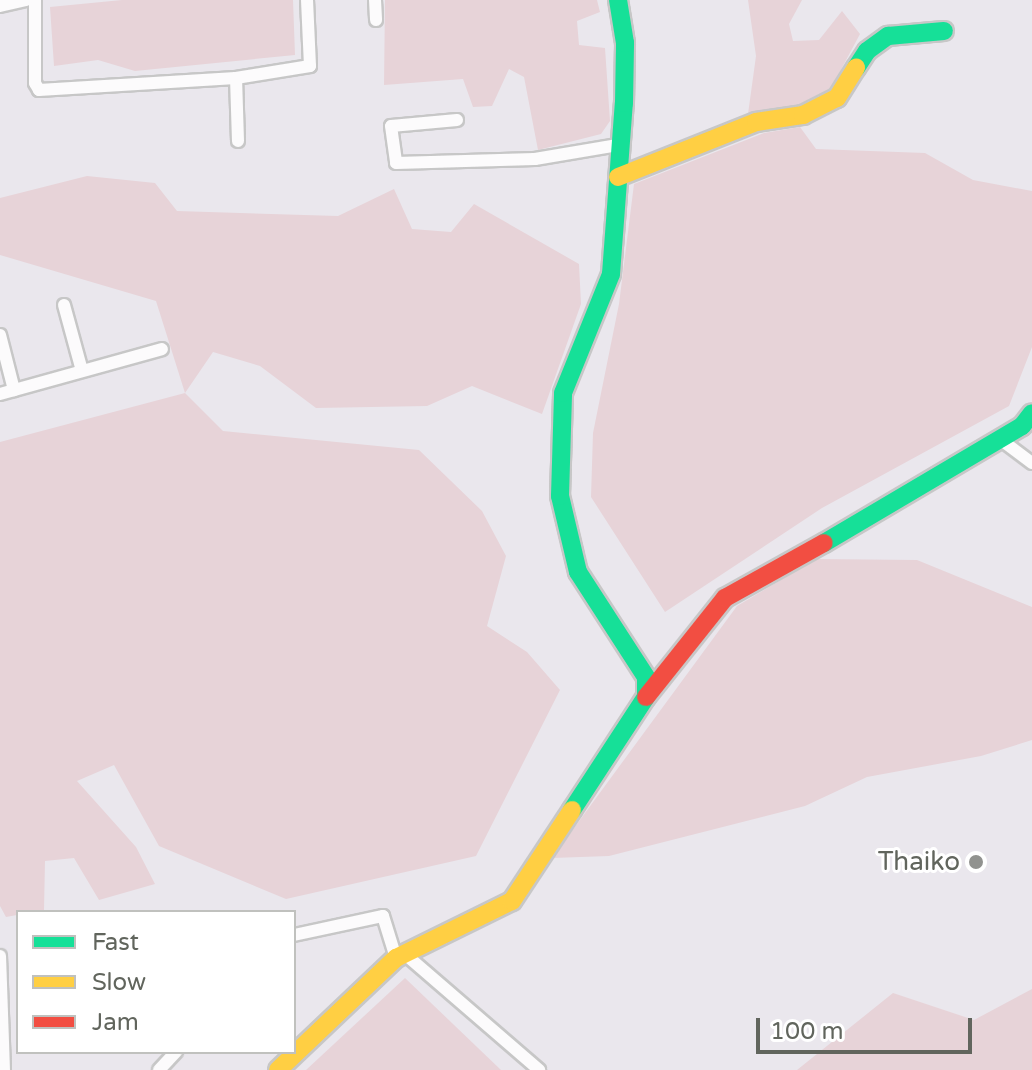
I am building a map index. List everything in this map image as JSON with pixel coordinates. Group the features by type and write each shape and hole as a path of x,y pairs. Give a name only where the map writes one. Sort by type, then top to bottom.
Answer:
{"street":[{"path":"0,6 26,0"},
{"path":"35,0 35,83 39,90 236,78 310,66 307,0"},
{"path":"375,0 376,20"},
{"path":"618,0 625,43 611,274 563,393 560,496 578,572 607,624 646,677 646,697"},
{"path":"618,177 756,122 803,115 837,98 867,51 888,36 944,31"},
{"path":"236,78 238,141"},
{"path":"457,120 391,126 396,163 535,159 618,145"},
{"path":"64,305 82,371"},
{"path":"0,335 14,390"},
{"path":"0,394 162,349"},
{"path":"296,1053 401,957 512,901 646,697 725,598 1000,439 1032,413"},
{"path":"1000,439 1032,463"},
{"path":"296,935 383,916 401,957 539,1070"},
{"path":"0,956 4,1070"},
{"path":"3,1052 16,1051"},
{"path":"160,1069 174,1054"},
{"path":"278,1070 295,1054"}],"shaded area":[{"path":"122,0 293,0 295,55 135,71 98,60 54,66 50,7"},
{"path":"385,0 597,0 600,12 577,21 579,45 605,48 610,121 601,134 538,150 524,77 509,69 492,106 473,107 463,79 384,85"},
{"path":"748,0 802,0 789,24 793,41 819,40 842,11 860,34 829,92 792,108 748,114 756,56"},
{"path":"800,127 816,149 925,153 973,180 1032,191 1032,347 1009,406 822,508 665,612 591,497 593,433 619,304 634,184 764,133"},
{"path":"87,176 155,183 177,211 338,216 394,189 412,229 451,232 474,204 579,264 581,304 542,414 472,386 427,406 316,408 260,366 213,352 185,393 156,301 0,255 0,198"},
{"path":"185,393 223,431 419,450 482,511 506,556 487,626 527,652 560,690 476,856 286,899 159,846 114,765 77,781 136,847 155,884 99,900 74,858 45,861 44,910 16,910 16,915 6,917 0,906 0,442"},
{"path":"816,559 917,560 1032,607 1032,740 981,756 867,777 805,806 609,856 552,858 737,606"},
{"path":"405,978 501,1070 306,1070"},
{"path":"1032,989 1032,1070 797,1070 893,993 974,1020"}],"traffic: fast":[{"path":"572,810 646,697 646,677 578,572 560,496 563,393 611,274 624,103 625,43 618,0"},
{"path":"856,68 867,51 888,36 944,31"},
{"path":"824,543 1022,426 1032,413"}],"traffic: slow":[{"path":"618,177 756,122 803,115 837,98 856,68"},
{"path":"296,1053 396,958 512,901 572,810"},
{"path":"278,1070 295,1054"}],"traffic: jam":[{"path":"646,697 725,598 824,543"}],"place":[{"name":"Thaiko","path":"976,862"}]}
